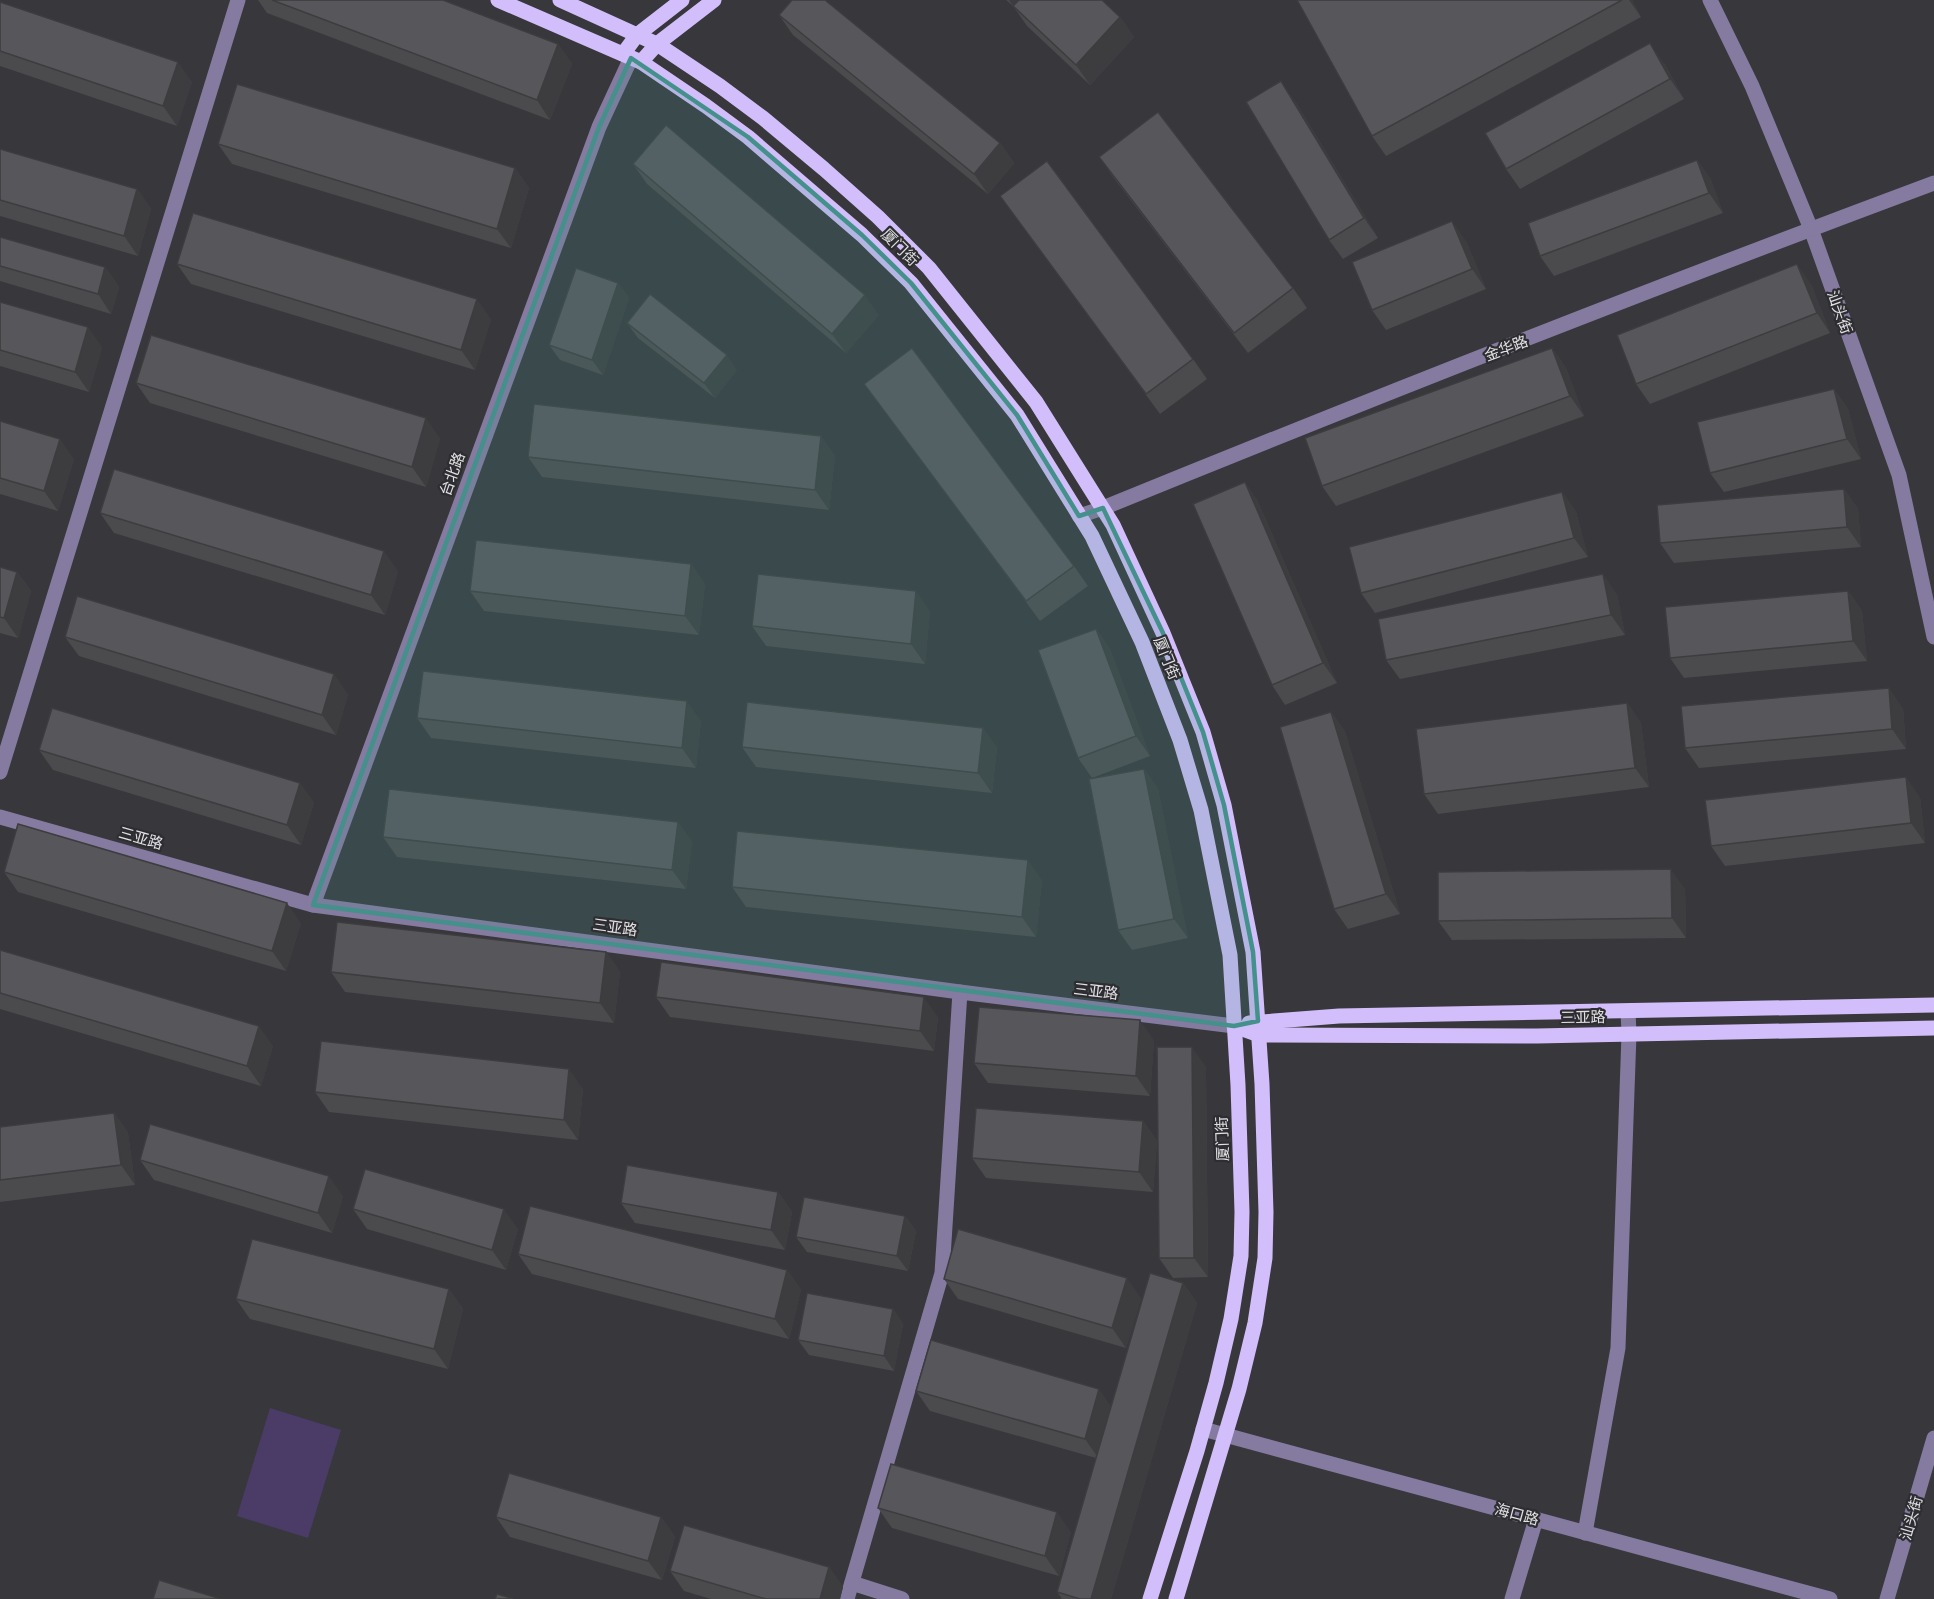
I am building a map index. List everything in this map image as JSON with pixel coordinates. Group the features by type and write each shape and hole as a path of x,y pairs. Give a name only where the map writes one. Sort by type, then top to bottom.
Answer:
{"main road":[{"name":"厦门街","path":"498,0 632,58 706,105 774,159 862,235 911,283 1017,415 1092,536 1142,642 1180,740 1201,810 1230,955 1242,1200 1241,1256 1232,1319 1203,1429 1150,1599"},
{"name":"厦门街","path":"560,0 657,44 720,86 763,118 871,210 928,268 1036,402 1103,508 1164,633 1203,732 1224,805 1254,952 1266,1212 1265,1258 1255,1323 1226,1435 1176,1599"},
{"name":"台北路","path":"632,58 637,35 682,0"},
{"name":"台北路","path":"632,58 657,44 714,0"},
{"name":"三亚路","path":"1258,1028 1339,1016 1934,1005"},
{"name":"三亚路","path":"1234,1026 1537,1036 1934,1028"}],"street":[{"path":"0,772 238,0"},
{"name":"汕头街","path":"1710,0 1752,86 1811,229 1899,475 1934,637"},
{"name":"台北路","path":"313,905 599,127 632,58"},
{"name":"金华路","path":"1079,516 1934,183"},
{"name":"三亚路","path":"0,817 313,905 960,992 1234,1026"},
{"path":"847,1599 942,1273 960,992"},
{"path":"1585,1533 1618,1348 1628,1011"},
{"name":"海口路","path":"1203,1429 1830,1599"},
{"name":"汕头街","path":"1887,1599 1934,1438"},
{"path":"1512,1599 1536,1519"},
{"path":"852,1584 902,1599"}],"highlighted area":[{"path":"631,58 748,137 862,235 911,283 1017,415 1079,516 1103,508 1163,633 1203,732 1224,805 1253,952 1258,1021 1234,1026 313,905 599,127"}],"shaded area":[{"path":"270,1408 341,1430 308,1538 237,1516"}],"building":[{"path":"272,0 443,0 558,44 537,100"},
{"path":"792,0 825,0 1000,143 974,174 779,15"},
{"path":"1019,0 1102,0 1120,17 1076,65 1013,6"},
{"path":"1297,0 1622,0 1372,136"},
{"path":"0,2 178,62 163,106 0,51"},
{"path":"1650,43 1670,79 1506,169 1485,133"},
{"path":"1281,81 1364,218 1329,240 1246,102"},
{"path":"237,84 515,168 497,229 218,144"},
{"path":"1158,112 1293,288 1234,333 1099,157"},
{"path":"666,125 865,295 832,334 633,164"},
{"path":"0,149 137,189 124,236 0,200"},
{"path":"1697,160 1709,193 1540,256 1528,223"},
{"path":"1047,161 1193,359 1146,394 1000,196"},
{"path":"193,213 477,299 461,350 177,264"},
{"path":"1452,221 1472,269 1372,310 1352,262"},
{"path":"0,237 105,267 98,294 0,266"},
{"path":"1797,264 1817,313 1636,384 1617,335"},
{"path":"576,268 618,283 592,360 549,345"},
{"path":"650,294 727,355 704,383 627,323"},
{"path":"0,302 88,327 75,372 0,350"},
{"path":"151,335 426,418 412,467 136,383"},
{"path":"912,348 1074,566 1026,601 864,384"},
{"path":"1552,348 1570,396 1322,486 1305,438"},
{"path":"1834,389 1847,439 1710,473 1697,422"},
{"path":"534,404 821,436 815,490 528,457"},
{"path":"0,421 60,439 44,491 0,478"},
{"path":"114,469 384,551 371,595 100,513"},
{"path":"1245,482 1323,663 1272,685 1193,504"},
{"path":"1844,489 1847,527 1660,543 1657,505"},
{"path":"1562,492 1574,538 1361,593 1349,547"},
{"path":"476,540 691,564 685,616 470,591"},
{"path":"0,567 17,572 4,618 0,617"},
{"path":"758,574 916,591 911,644 752,626"},
{"path":"1603,574 1611,615 1386,660 1378,619"},
{"path":"1848,591 1853,641 1670,658 1665,607"},
{"path":"77,596 334,674 322,715 65,637"},
{"path":"1096,629 1136,736 1078,758 1038,650"},
{"path":"423,671 687,701 682,748 417,718"},
{"path":"1889,688 1892,729 1685,748 1681,706"},
{"path":"747,702 983,728 978,773 742,747"},
{"path":"1627,703 1635,768 1424,794 1416,729"},
{"path":"52,708 300,783 287,825 39,750"},
{"path":"1331,712 1386,894 1334,909 1280,727"},
{"path":"1144,769 1174,919 1118,930 1089,779"},
{"path":"1906,777 1911,823 1711,846 1705,800"},
{"path":"389,789 678,822 672,870 383,837"},
{"path":"18,824 287,903 272,951 4,872"},
{"path":"737,831 1028,860 1022,917 732,887"},
{"path":"1671,869 1672,918 1438,921 1438,872"},
{"path":"337,922 606,952 600,1003 331,972"},
{"path":"0,950 259,1026 247,1066 0,993"},
{"path":"661,962 924,997 920,1031 656,997"},
{"path":"979,1007 1140,1020 1136,1076 974,1063"},
{"path":"321,1041 569,1069 564,1120 315,1092"},
{"path":"1157,1047 1192,1047 1194,1258 1159,1258"},
{"path":"976,1108 1143,1121 1139,1172 972,1158"},
{"path":"114,1113 121,1165 0,1180 0,1127"},
{"path":"150,1124 329,1176 318,1213 140,1160"},
{"path":"627,1165 778,1192 771,1230 621,1203"},
{"path":"365,1169 504,1209 492,1250 353,1209"},
{"path":"804,1197 905,1216 897,1256 796,1237"},
{"path":"530,1206 787,1270 775,1319 518,1254"},
{"path":"958,1229 1127,1278 1112,1328 944,1279"},
{"path":"252,1239 449,1289 434,1349 236,1299"},
{"path":"1150,1273 1183,1283 1091,1599 1080,1599 1057,1592"},
{"path":"807,1293 893,1309 884,1356 798,1340"},
{"path":"931,1340 1099,1389 1085,1439 916,1391"},
{"path":"891,1464 1057,1512 1045,1556 878,1508"},
{"path":"509,1473 661,1517 648,1561 496,1517"},
{"path":"684,1525 829,1567 820,1599 766,1599 670,1571"},
{"path":"159,1580 221,1599 153,1599"},
{"path":"497,1594 514,1599 495,1599"}]}
